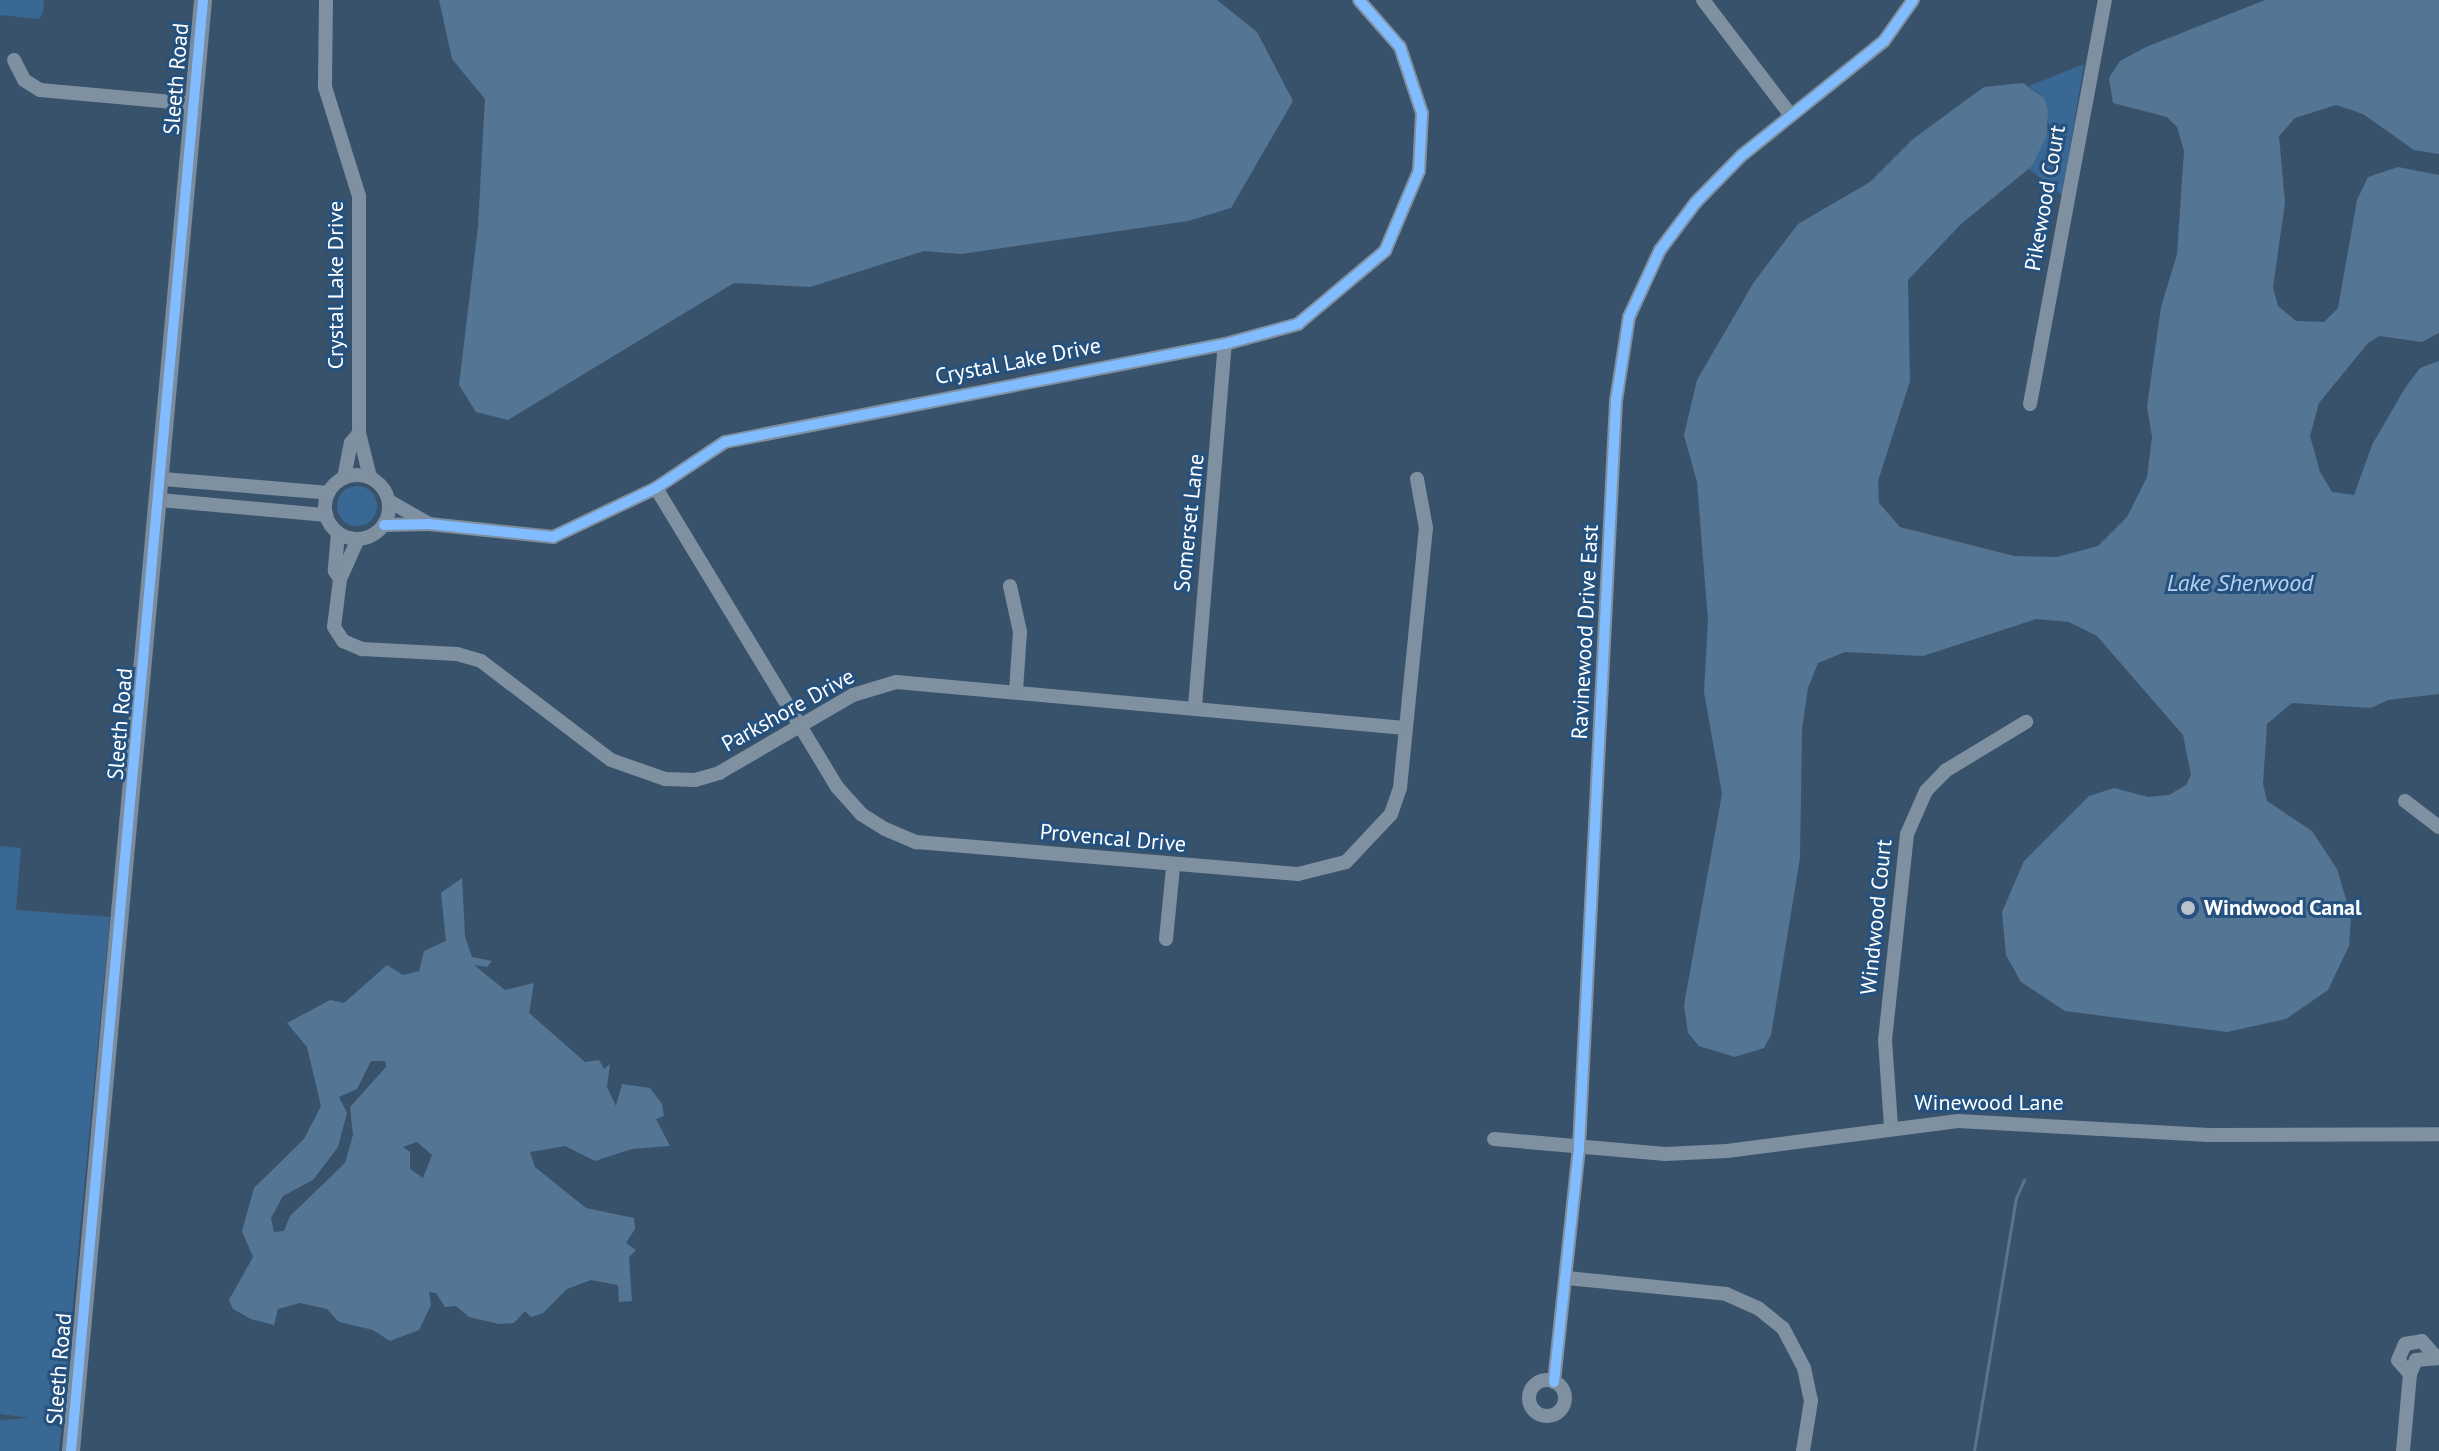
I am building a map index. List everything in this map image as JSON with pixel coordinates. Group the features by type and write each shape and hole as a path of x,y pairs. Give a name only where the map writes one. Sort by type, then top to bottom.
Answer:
{"street":[{"name":"Sleeth Road","path":"71,1451 163,479 203,0"},
{"name":"Crystal Lake Drive","path":"326,0 325,87 359,196 359,433 370,477 389,501 429,524"},
{"name":"Crystal Lake Drive","path":"358,539 384,525 429,524 553,537 656,488 725,442 1225,344 1298,324 1385,251 1419,171 1422,113 1400,47 1359,0"},
{"path":"1703,0 1790,114"},
{"name":"Ravinewood Drive East","path":"1554,1382 1579,1147 1620,351 1641,287 1667,239 1741,156 1884,41 1913,0"},
{"name":"Pikewood Court","path":"2030,404 2105,0"},
{"path":"14,60 24,80 40,90 194,104"},
{"name":"Somerset Lane","path":"1195,706 1225,344"},
{"name":"Crystal Lake Drive","path":"344,478 351,443 359,433"},
{"path":"358,539 338,533 326,515 328,493 344,478 370,477"},
{"path":"163,479 328,493"},
{"name":"Provencal Drive","path":"656,488 837,787 861,814 900,838 1173,867 1298,874 1346,862 1391,814 1400,788 1426,528 1417,479"},
{"path":"160,500 326,515"},
{"path":"384,525 389,501"},
{"name":"Parkshore Drive","path":"338,533 335,571 340,579"},
{"name":"Parkshore Drive","path":"358,539 340,579 334,627 343,641 362,649 457,654 481,661 611,760 645,775 695,780 719,773 853,695 896,682 1195,706 1405,728"},
{"path":"1010,586 1020,632 1016,690"},
{"name":"Windwood Court","path":"1891,1126 1885,1040 1907,834 1926,791 1945,771 2026,722"},
{"path":"2405,801 2439,827"},
{"path":"1166,939 1173,867"},
{"name":"Winewood Lane","path":"1494,1139 1665,1154 1727,1151 1891,1126 1958,1121 2209,1135 2439,1134"},
{"path":"1567,1278 1726,1294 1758,1308 1783,1328 1804,1368 1811,1401 1803,1451"},
{"path":"2403,1451 2410,1374 2398,1360 2405,1344 2422,1341 2438,1358"}],"shaded area":[{"path":"0,0 44,0 43,12 39,19 0,15"},
{"path":"2084,64 2062,195 2029,169 2049,128 2044,98 2029,86"},
{"path":"357,486 371,492 377,506 371,520 357,526 343,520 337,506 343,492"},
{"path":"0,846 21,848 16,910 110,917 59,1451 0,1451 0,1420 30,1418 0,1414"}],"water":[{"path":"439,0 1217,0 1257,32 1293,101 1231,208 1188,221 961,254 924,251 810,287 734,283 508,420 476,412 459,385 478,226 485,99 452,59"},
{"name":"Lake Sherwood","path":"2265,0 2439,0 2439,154 2414,150 2363,114 2336,105 2295,118 2279,136 2285,203 2273,287 2278,306 2296,321 2324,322 2338,308 2357,200 2368,177 2398,167 2439,175 2439,333 2422,342 2379,336 2368,343 2319,403 2310,436 2320,472 2332,492 2354,495 2372,445 2405,388 2420,368 2439,361 2439,694 2388,700 2371,708 2292,703 2267,724 2263,784 2267,801 2312,831 2337,869 2351,916 2349,946 2328,990 2286,1019 2227,1032 2065,1011 2021,982 2006,955 2002,912 2024,861 2089,796 2114,788 2148,797 2169,795 2186,785 2191,775 2183,735 2097,636 2069,622 2036,619 1923,656 1845,652 1818,663 1808,688 1802,729 1800,858 1771,1035 1764,1048 1735,1057 1699,1046 1688,1033 1684,1005 1722,794 1704,692 1708,621 1697,482 1684,435 1697,380 1754,282 1798,224 1870,182 1913,139 1984,87 2023,83 2044,98 2048,111 2047,135 2032,166 1961,224 1908,280 1910,381 1878,481 1879,503 1900,527 2014,556 2057,557 2098,546 2127,517 2147,477 2152,437 2147,407 2161,307 2177,254 2184,151 2177,127 2167,117 2113,103 2109,78 2120,61 2146,47"},
{"path":"462,878 465,936 472,957 492,961 487,967 474,965 505,990 534,983 529,1013 585,1062 599,1060 604,1069 610,1064 607,1087 616,1106 622,1084 650,1088 662,1104 664,1116 656,1119 670,1146 632,1149 595,1161 565,1146 530,1152 535,1167 586,1208 634,1218 635,1229 626,1243 636,1250 629,1257 632,1301 619,1302 618,1285 591,1280 567,1289 543,1313 531,1317 525,1311 514,1323 499,1324 469,1317 456,1306 445,1307 436,1293 429,1292 431,1305 419,1330 390,1341 373,1330 339,1322 327,1309 300,1303 278,1309 274,1325 251,1319 233,1309 229,1300 253,1257 242,1231 254,1188 304,1139 321,1106 307,1047 287,1023 330,1000 344,1003 387,965 403,975 419,971 424,951 446,941 441,893","holes":["371,1061 385,1061 386,1067 350,1107 353,1135 345,1163 290,1216 284,1231 274,1232 271,1218 283,1196 313,1180 338,1147 347,1113 339,1097 357,1089","417,1142 432,1155 423,1178 410,1169 410,1152 403,1147"]}],"waterway":[{"path":"1974,1451 2016,1198 2024,1180"}],"cycle path":[{"path":"71,1451 203,0"},
{"path":"384,525 429,524 553,537 656,488 725,442 1225,344 1298,324 1385,251 1419,171 1422,113 1400,47 1359,0"},
{"path":"1554,1382 1579,1147 1616,401 1629,317 1660,250 1696,202 1741,156 1884,41 1913,0"}],"place":[{"name":"Windwood Canal","path":"2188,908"}]}
